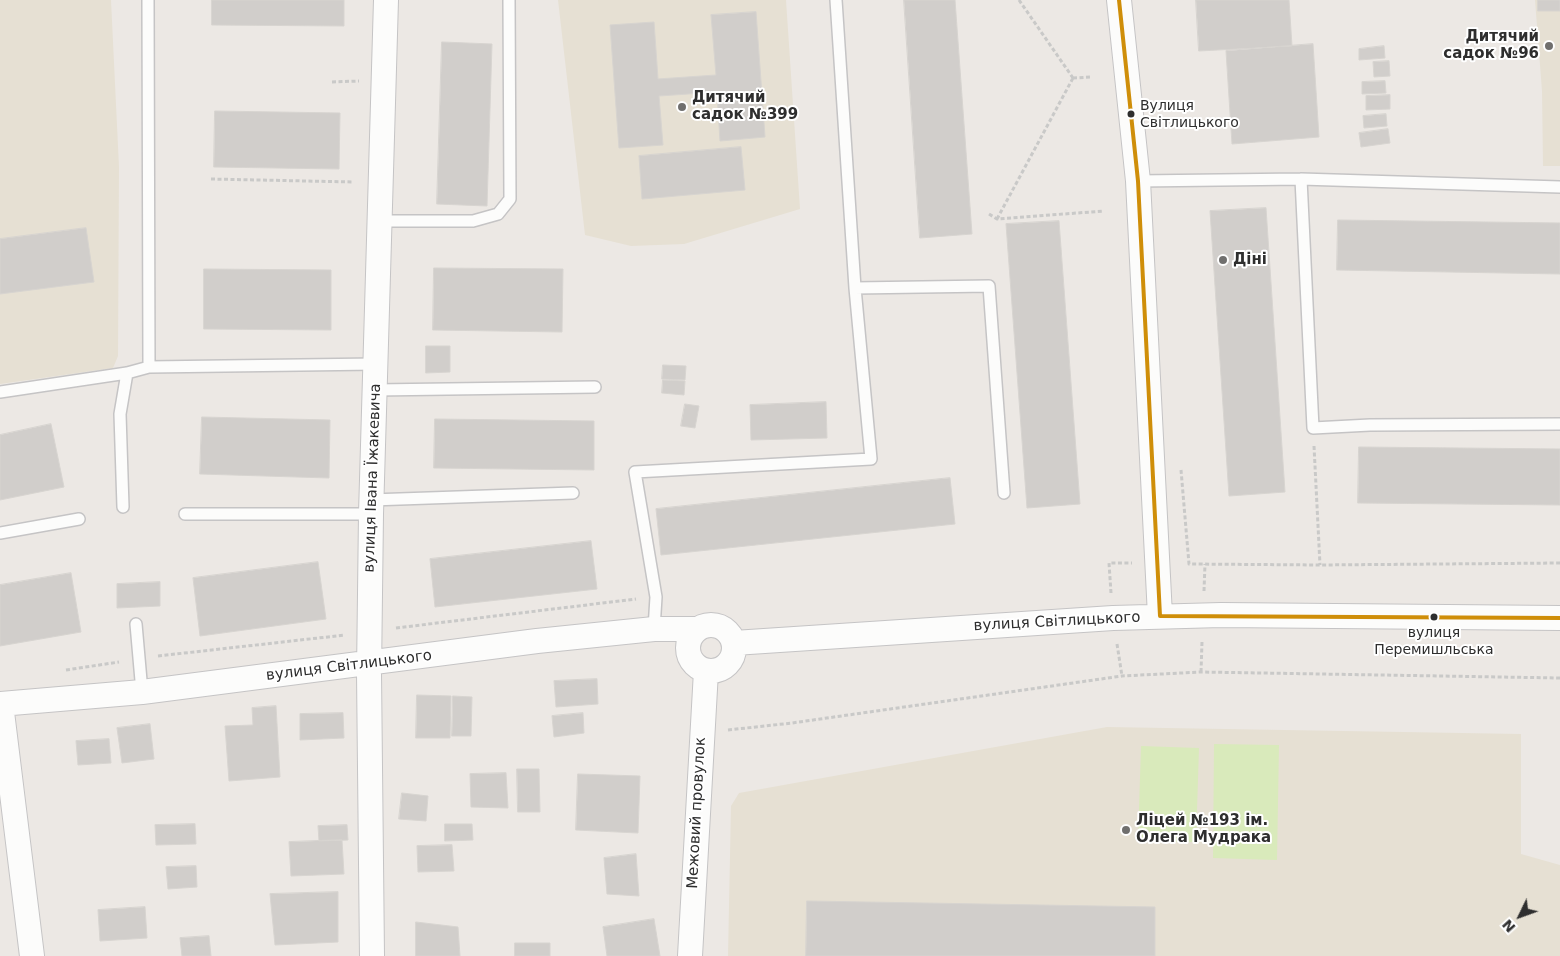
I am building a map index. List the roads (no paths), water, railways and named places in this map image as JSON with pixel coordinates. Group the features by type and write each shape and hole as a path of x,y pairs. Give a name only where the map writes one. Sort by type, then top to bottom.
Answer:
{"street":[{"name":"вулиця Івана Їжакевича","path":"372,956 369,663 371,507 386,0"},
{"path":"1119,0 1138,181 1160,616"},
{"name":"вулиця Світлицького","path":"734,643 1078,619 1160,616 1560,618"},
{"path":"712,624 726,630 734,643 735,651 728,665 713,671 706,670 693,663 688,649 692,634 698,629 712,624"},
{"name":"вулиця Світлицького","path":"1,704 142,692 537,641 654,629 698,629"},
{"name":"Межовий провулок","path":"690,956 706,670"},
{"path":"1,704 32,956"}],"lane":[{"path":"148,0 149,367"},
{"path":"380,221 473,221 498,214 510,199 509,0"},
{"path":"654,629 656,597 635,472 872,459 855,288 836,0"},
{"path":"1301,179 1313,428 1370,425 1560,424"},
{"path":"1138,181 1301,179 1560,187"},
{"path":"855,288 989,286 1004,493"},
{"path":"0,392 127,373 149,367 376,364"},
{"path":"124,507 120,414 127,373"},
{"path":"375,390 595,387"},
{"path":"185,514 371,507 573,493"},
{"path":"0,533 79,519"},
{"path":"136,624 142,692"}],"place":[{"name":"Дитячий садок №96","path":"1549,46"},
{"name":"Дитячий садок №399","path":"682,107"},
{"name":"Вулиця Світлицького","path":"1131,114"},
{"name":"Діні","path":"1223,260"},
{"name":"вулиця Перемишльська","path":"1434,617"},
{"name":"Ліцей №193 ім. Олега Мудрака","path":"1126,830"}]}
